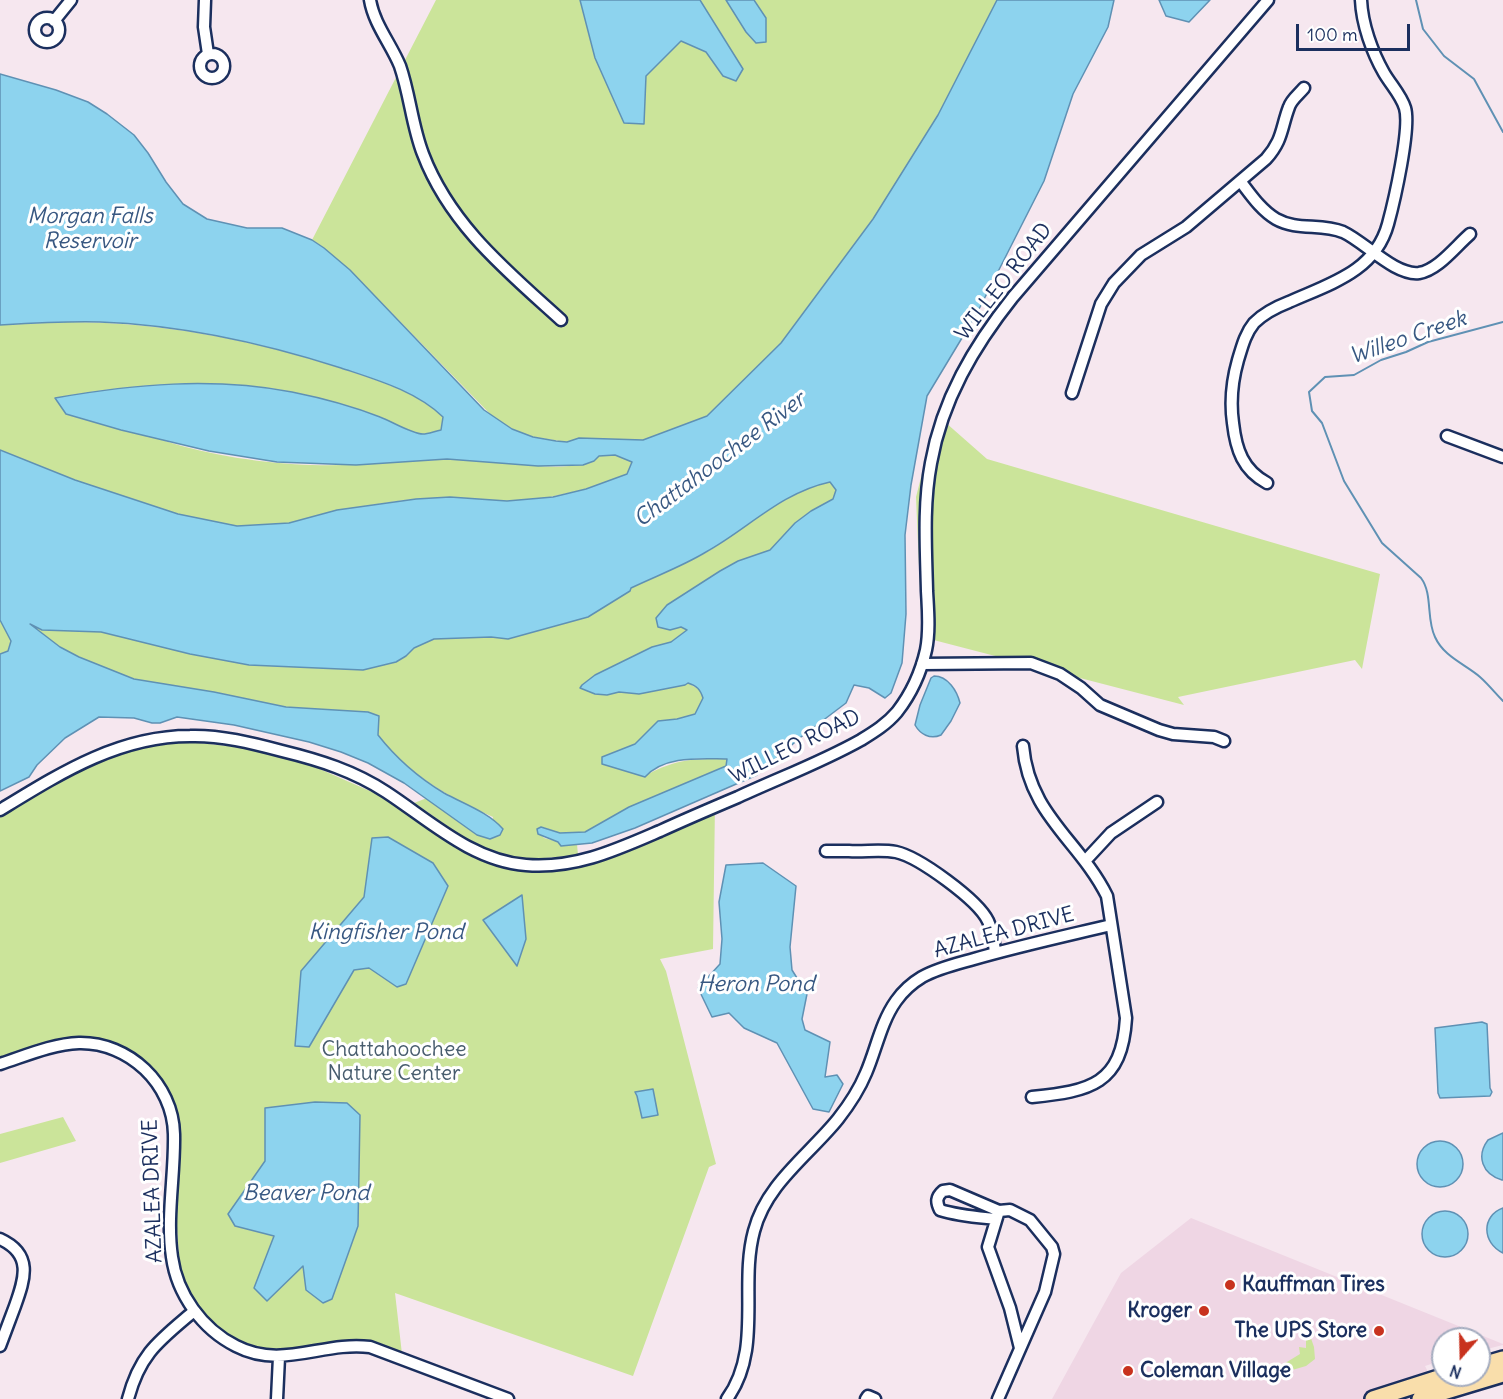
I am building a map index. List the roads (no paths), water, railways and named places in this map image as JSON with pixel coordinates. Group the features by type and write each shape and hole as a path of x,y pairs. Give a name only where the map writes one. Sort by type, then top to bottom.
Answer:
{"highway":[{"path":"1420,1399 1503,1374"},
{"path":"1373,1399 1431,1380"}],"street":[{"path":"54,21 71,0"},
{"path":"205,0 204,27 208,54"},
{"path":"370,0 376,19 400,67 422,152 447,203 468,231 492,256 561,320"},
{"name":"WILLEO ROAD","path":"0,810 62,772 115,749 161,738 209,737 275,749 318,760 351,772 385,791 454,838 498,860 524,865 566,864 604,855 861,740 897,711 910,691 922,664 927,640 926,526 931,463 945,408 963,369 1013,297 1268,0"},
{"path":"1267,483 1255,476 1245,464 1234,436 1231,410 1232,390 1245,339 1254,324 1268,312 1352,273 1368,261 1375,252 1388,223 1407,122 1404,106 1379,62 1365,25 1361,0"},
{"path":"1072,393 1101,304 1114,283 1141,255 1186,227 1272,153 1283,132 1289,105 1304,88"},
{"path":"1240,182 1263,209 1279,220 1291,225 1341,231 1396,268 1406,272 1419,273 1437,264 1470,234"},
{"path":"1447,436 1503,457"},
{"path":"922,664 1030,663 1060,674 1100,705 1159,730 1214,737 1224,741"},
{"path":"1023,746 1024,763 1045,811 1098,878 1107,896 1126,1018 1125,1038 1119,1058 1104,1077 1084,1089 1032,1097"},
{"path":"1085,861 1111,833 1157,802"},
{"path":"826,851 885,850 898,852 918,861 970,898 980,908 988,921 995,952"},
{"name":"AZALEA DRIVE","path":"727,1399 741,1377 744,1365 748,1332 750,1249 754,1230 776,1186 837,1120 852,1100 867,1073 885,1022 895,1002 909,986 937,969 995,952 1111,925"},
{"name":"AZALEA DRIVE","path":"0,1064 55,1046 91,1044 122,1053 139,1064 153,1078 166,1097 174,1125 172,1257 180,1284 194,1311 209,1327 235,1345 256,1354 279,1357 348,1346 370,1347 508,1399"},
{"path":"998,1215 950,1190 943,1191 937,1198 940,1209 960,1215 998,1215 1010,1210 1030,1220 1052,1247 1053,1254 1045,1292 998,1399"},
{"path":"998,1215 988,1247 1010,1308 1020,1348"},
{"path":"0,1239 19,1252 25,1269 21,1288 0,1346"},
{"path":"128,1399 132,1382 148,1353 156,1343 194,1311"},
{"path":"277,1399 279,1357"},
{"path":"866,1399 868,1396 875,1399"}],"water":[{"path":"580,0 700,0 743,69 736,81 723,76 706,52 681,41 646,76 644,124 624,123 595,58"},
{"path":"726,0 754,0 766,18 766,42 756,43 746,32"},
{"name":"Morgan Falls Reservoir","path":"997,0 1114,0 1108,27 1073,94 1044,181 977,313 927,396 911,485 905,535 906,614 902,663 891,693 885,698 869,688 854,685 846,703 801,737 757,775 635,828 592,843 561,846 558,842 538,834 537,829 541,827 560,833 585,832 629,807 726,766 727,759 684,760 663,765 645,777 602,764 602,757 635,744 658,721 695,714 703,698 698,688 688,683 639,694 619,692 607,695 595,694 580,688 595,675 652,647 671,642 687,630 681,627 670,630 658,627 656,618 667,605 720,571 738,561 770,550 795,523 833,499 836,490 830,482 795,494 706,552 631,588 630,591 588,617 508,639 491,637 434,639 414,648 396,662 363,670 249,665 190,654 101,632 42,630 30,624 60,647 134,679 286,707 368,712 379,716 378,735 408,767 444,793 490,818 503,829 500,835 490,839 477,835 404,783 368,763 341,752 309,742 234,725 177,717 160,723 152,723 134,718 99,717 65,738 37,765 29,777 0,791 0,654 8,651 11,641 0,620 0,450 75,480 178,514 237,526 289,523 337,510 416,499 450,497 507,501 553,497 586,489 627,474 632,462 615,455 599,456 594,461 583,465 538,466 447,459 356,465 277,462 209,451 66,414 55,398 144,386 203,384 262,387 292,392 348,406 385,419 407,430 425,434 441,430 443,417 421,400 382,382 312,359 252,343 192,331 131,324 63,322 0,325 0,74 56,90 88,102 107,114 134,135 183,204 207,219 247,228 282,228 312,240 324,248 350,270 484,410 512,429 533,437 567,442 579,438 643,440 707,416 781,343 873,219 938,115"},
{"path":"1159,0 1210,0 1189,22 1166,16"},
{"path":"934,676 948,681 960,703 941,735 933,737 920,731 915,725 920,705 931,678"},
{"name":"Kingfisher Pond","path":"388,837 433,863 448,886 406,984 397,987 369,968 354,970 309,1047 295,1046 301,971 364,897 372,838"},
{"name":"Heron Pond","path":"763,863 796,886 790,947 792,970 807,994 802,1019 805,1030 830,1042 825,1077 837,1075 843,1084 829,1112 813,1109 777,1043 744,1028 729,1013 712,1017 698,988 720,964 722,939 719,902 726,865"},
{"path":"522,895 526,939 517,966 483,920"},
{"path":"1482,1022 1487,1024 1492,1092 1490,1096 1440,1098 1435,1028"},
{"path":"653,1089 658,1115 642,1118 635,1092"},
{"name":"Beaver Pond","path":"315,1102 347,1103 360,1115 358,1226 332,1299 323,1303 306,1290 303,1266 267,1301 254,1288 274,1236 235,1226 228,1214 265,1161 265,1108"},
{"path":"1503,1133 1502,1180 1486,1169 1482,1152 1488,1140"},
{"path":"1440,1141 1456,1148 1463,1164 1456,1180 1440,1187 1424,1180 1417,1164 1424,1148"},
{"path":"1503,1208 1503,1253 1491,1243 1487,1230 1491,1217"},
{"path":"1445,1211 1461,1218 1468,1234 1461,1250 1445,1257 1429,1250 1422,1234 1429,1218"}],"waterway":[{"name":"Willeo Creek","path":"1416,0 1423,29 1444,56 1474,79 1503,132"},
{"name":"Willeo Creek","path":"1503,322 1428,342 1381,360 1354,375 1325,377 1309,392 1312,411 1322,423 1344,481 1382,543 1425,584 1432,630 1439,644 1449,655 1480,677 1503,701"}],"place":[{"name":"Kauffman Tires","path":"1230,1285"},
{"name":"Kroger","path":"1204,1311"},
{"name":"The UPS Store","path":"1379,1331"},
{"name":"Coleman Village","path":"1128,1371"}],"water label":[{"name":"Chattahoochee River","path":"720,460"}],"park label":[{"name":"Chattahoochee Nature Center","path":"394,1062"}]}
